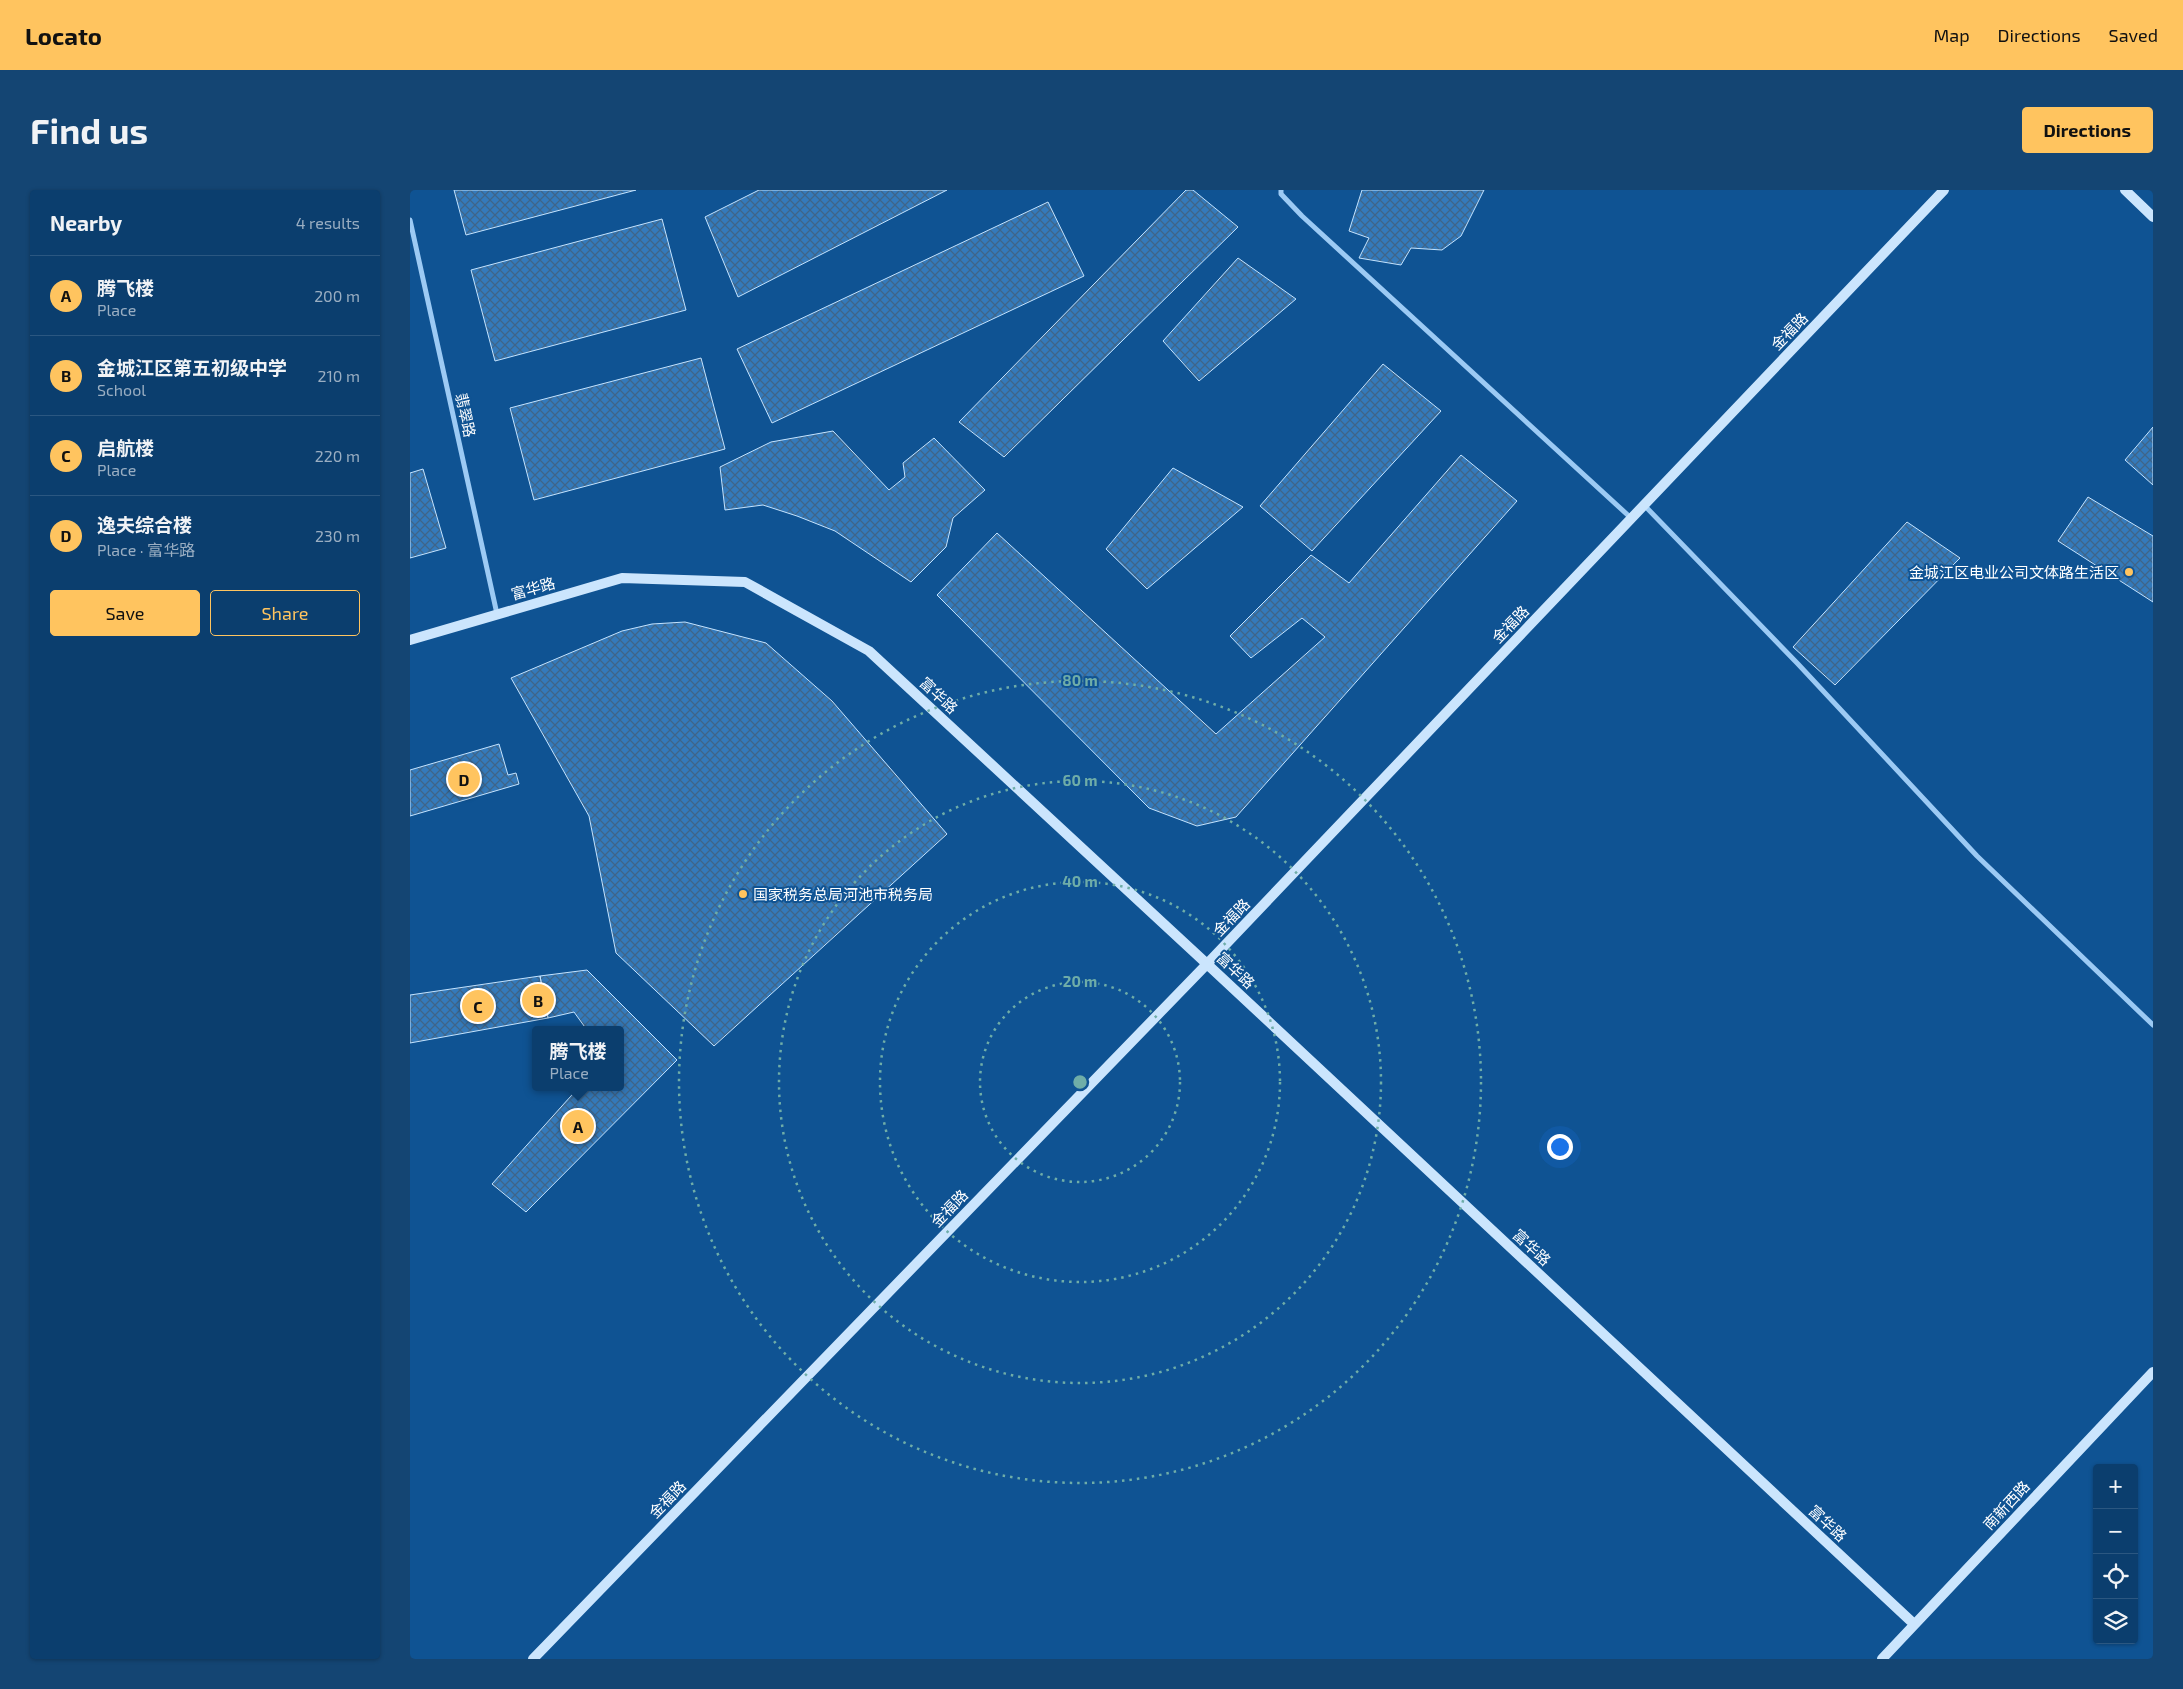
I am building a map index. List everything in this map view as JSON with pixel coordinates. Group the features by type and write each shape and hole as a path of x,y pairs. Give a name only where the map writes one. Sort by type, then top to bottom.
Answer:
{"street":[{"path":"1280,190 1281,194 1302,216 1631,518"},
{"name":"金福路","path":"532,1659 1207,964 1944,190"},
{"path":"2125,190 2153,217"},
{"name":"翡翠路","path":"410,220 497,614"},
{"path":"1644,505 1798,664 1977,856 2153,1025"},
{"name":"富华路","path":"410,640 622,578 745,582 869,651 1914,1624"},
{"name":"南新西路","path":"1882,1659 2153,1372"}],"building":[{"path":"454,190 636,190 466,235"},
{"path":"759,190 947,190 738,297 705,217"},
{"path":"1186,190 1193,190 1238,227 1004,457 959,422"},
{"path":"1362,190 1484,190 1461,236 1442,250 1411,248 1401,265 1359,258 1369,238 1349,231"},
{"path":"1048,202 1084,276 772,423 737,349"},
{"path":"662,219 686,310 495,361 471,270"},
{"path":"1238,258 1296,299 1199,381 1163,341"},
{"path":"701,358 725,449 534,500 510,408"},
{"path":"1383,364 1441,411 1312,551 1260,506"},
{"path":"2153,427 2153,485 2125,460"},
{"path":"833,431 889,490 905,477 903,463 934,438 985,490 953,518 946,547 911,582 835,531 797,516 763,505 725,510 720,467 771,442"},
{"path":"1461,455 1517,501 1236,817 1197,826 1149,808 937,595 997,533 1216,734 1325,637 1302,618 1251,658 1230,636 1311,555 1349,583"},
{"path":"1173,468 1243,507 1147,589 1106,549"},
{"path":"423,469 446,548 410,558 410,473"},
{"name":"金城江区电业公司文体路生活区","path":"2088,497 2153,536 2153,602 2058,541"},
{"path":"1907,522 1960,558 1835,685 1793,647"},
{"name":"国家税务总局河池市税务局","path":"685,622 766,643 832,701 947,834 714,1046 616,953 589,816 511,678 622,631 652,624"},
{"path":"499,744 508,775 516,773 519,784 410,816 410,770"},
{"path":"587,970 677,1060 526,1212 492,1184 575,1091 624,1091 624,1026 584,1026 574,1012 548,1018 540,976"},
{"path":"540,976 548,1018 410,1043 410,995"}],"place":[{"name":"金城江区电业公司文体路生活区","path":"2129,572"},
{"name":"逸夫综合楼","path":"464,779"},
{"name":"国家税务总局河池市税务局","path":"743,894"},
{"name":"金城江区第五初级中学","path":"538,1000"},
{"name":"启航楼","path":"478,1006"},
{"name":"腾飞楼","path":"578,1126"}]}
